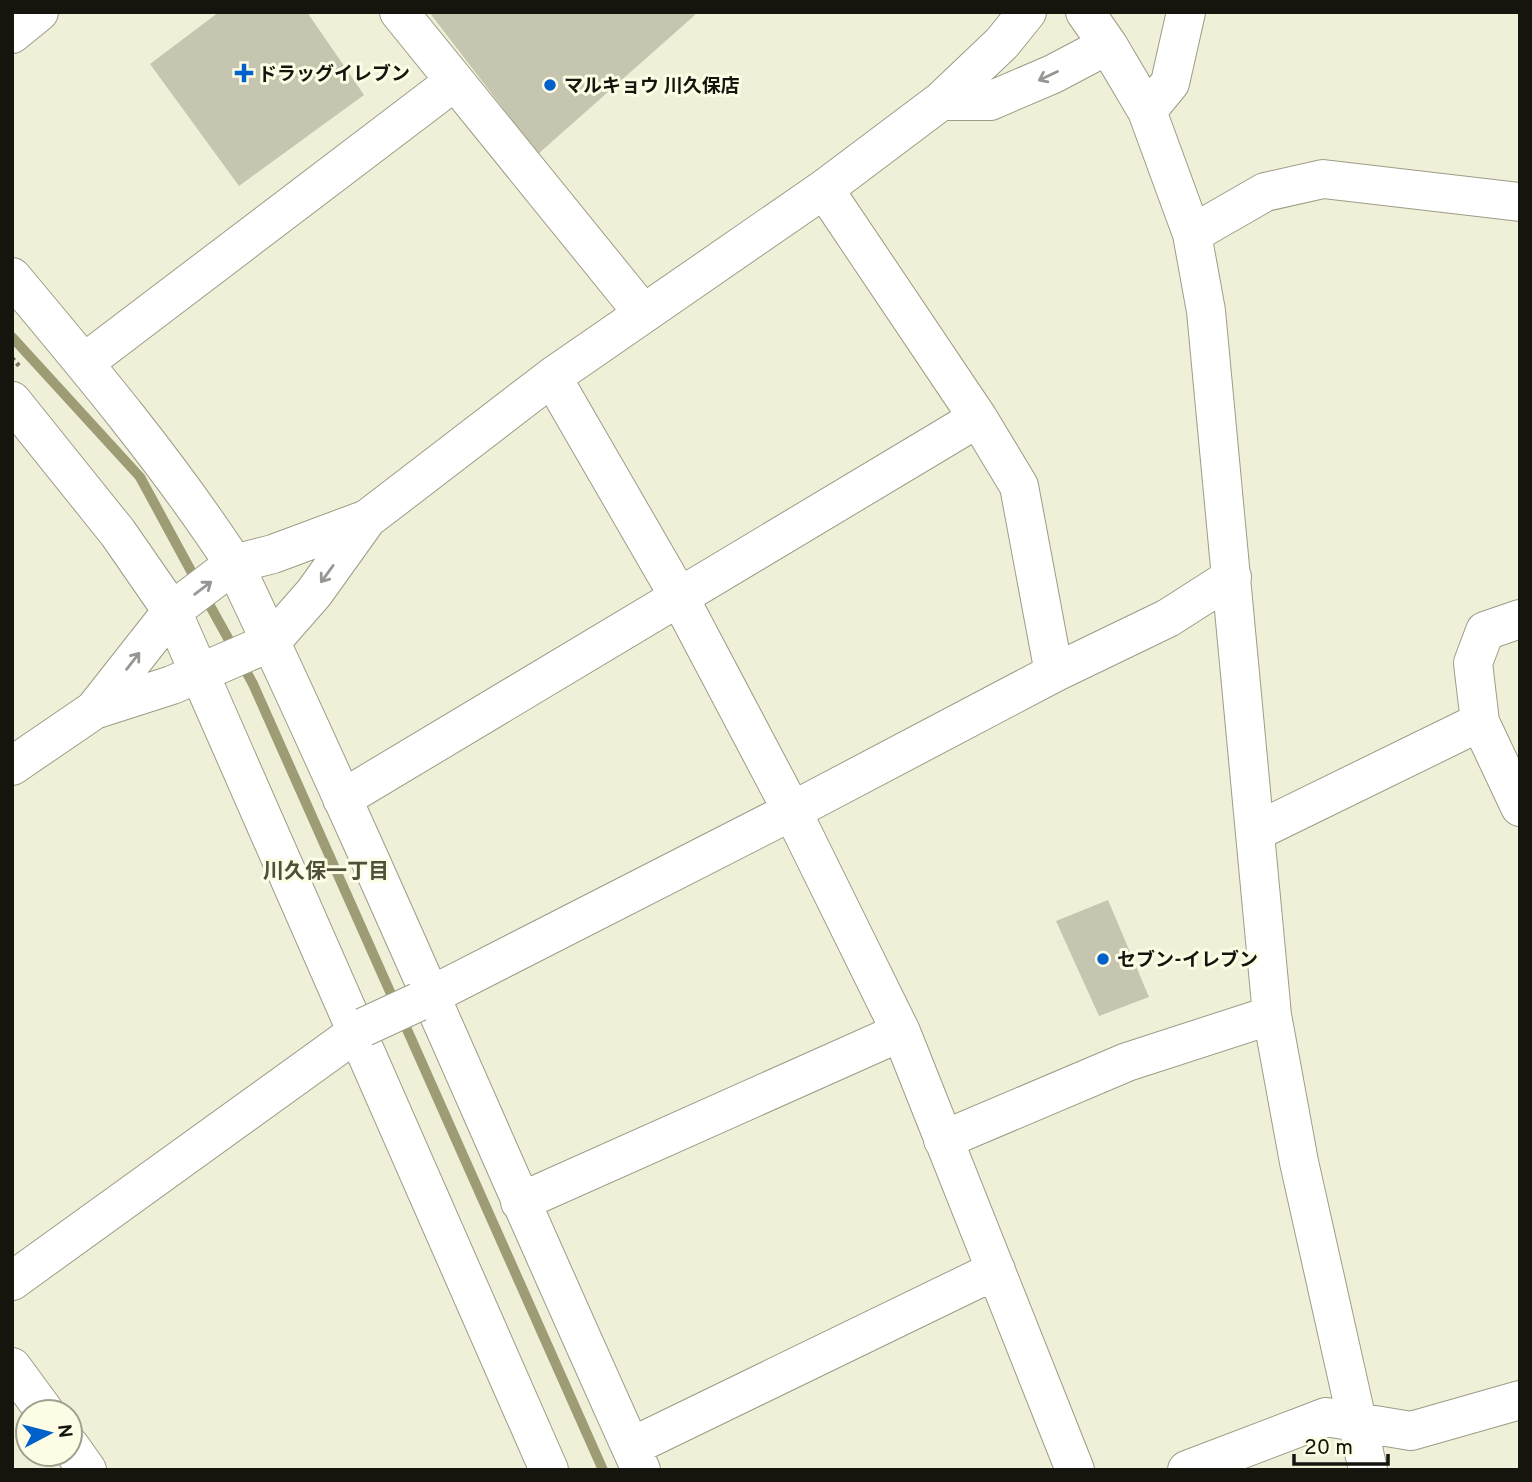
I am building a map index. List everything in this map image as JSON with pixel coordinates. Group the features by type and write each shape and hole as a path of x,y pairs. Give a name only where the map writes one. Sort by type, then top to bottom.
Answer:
{"street":[{"path":"12,34 39,12"},
{"path":"399,12 643,313"},
{"path":"12,766 94,710 172,685 271,642 314,593 367,519 552,377 824,189 941,101 1002,43 1027,12"},
{"path":"1085,12 1147,111 1192,234 1206,311 1272,1015 1299,1162 1368,1470"},
{"path":"1147,111 1170,83 1186,12"},
{"path":"941,101 990,101 1053,74 1108,45"},
{"path":"84,363 455,81"},
{"path":"1192,234 1265,192 1323,179 1520,202"},
{"path":"824,189 978,418 1019,486 1054,673"},
{"path":"12,277 192,500 234,564 342,799 424,999 520,1202 636,1459 996,1270"},
{"path":"552,377 678,595 792,811 901,1032 1075,1470"},
{"path":"15,410 118,533 172,611 360,1029 549,1470"},
{"path":"342,799 678,595 978,418"},
{"path":"94,710 172,611 234,564 273,554 367,519"},
{"path":"12,1281 360,1029 792,811 1054,673 1168,618 1232,577"},
{"path":"1520,620 1485,631 1473,663 1480,722 1520,807"},
{"path":"1255,832 1480,722"},
{"path":"943,1140 1127,1062 1272,1015"},
{"path":"520,1202 901,1032"},
{"path":"12,1367 35,1398"},
{"path":"1186,1470 1326,1417 1411,1431 1520,1399"}],"building":[{"path":"219,12 307,12 364,95 239,186 150,64"},
{"name":"マルキョウ 川久保店","path":"429,12 692,12 695,15 538,154"},
{"name":"セブン-イレブン","path":"1108,900 1149,997 1099,1016 1056,921"}],"waterway":[{"path":"12,337 140,477 197,582"},
{"path":"204,595 234,649"},
{"path":"241,662 395,1003"},
{"path":"401,1016 603,1470"}],"place":[{"name":"ドラッグイレブン","path":"244,73"},
{"name":"マルキョウ 川久保店","path":"550,85"},
{"name":"セブン-イレブン","path":"1103,959"}],"district":[{"name":"川久保一丁目","path":"326,871"}]}
